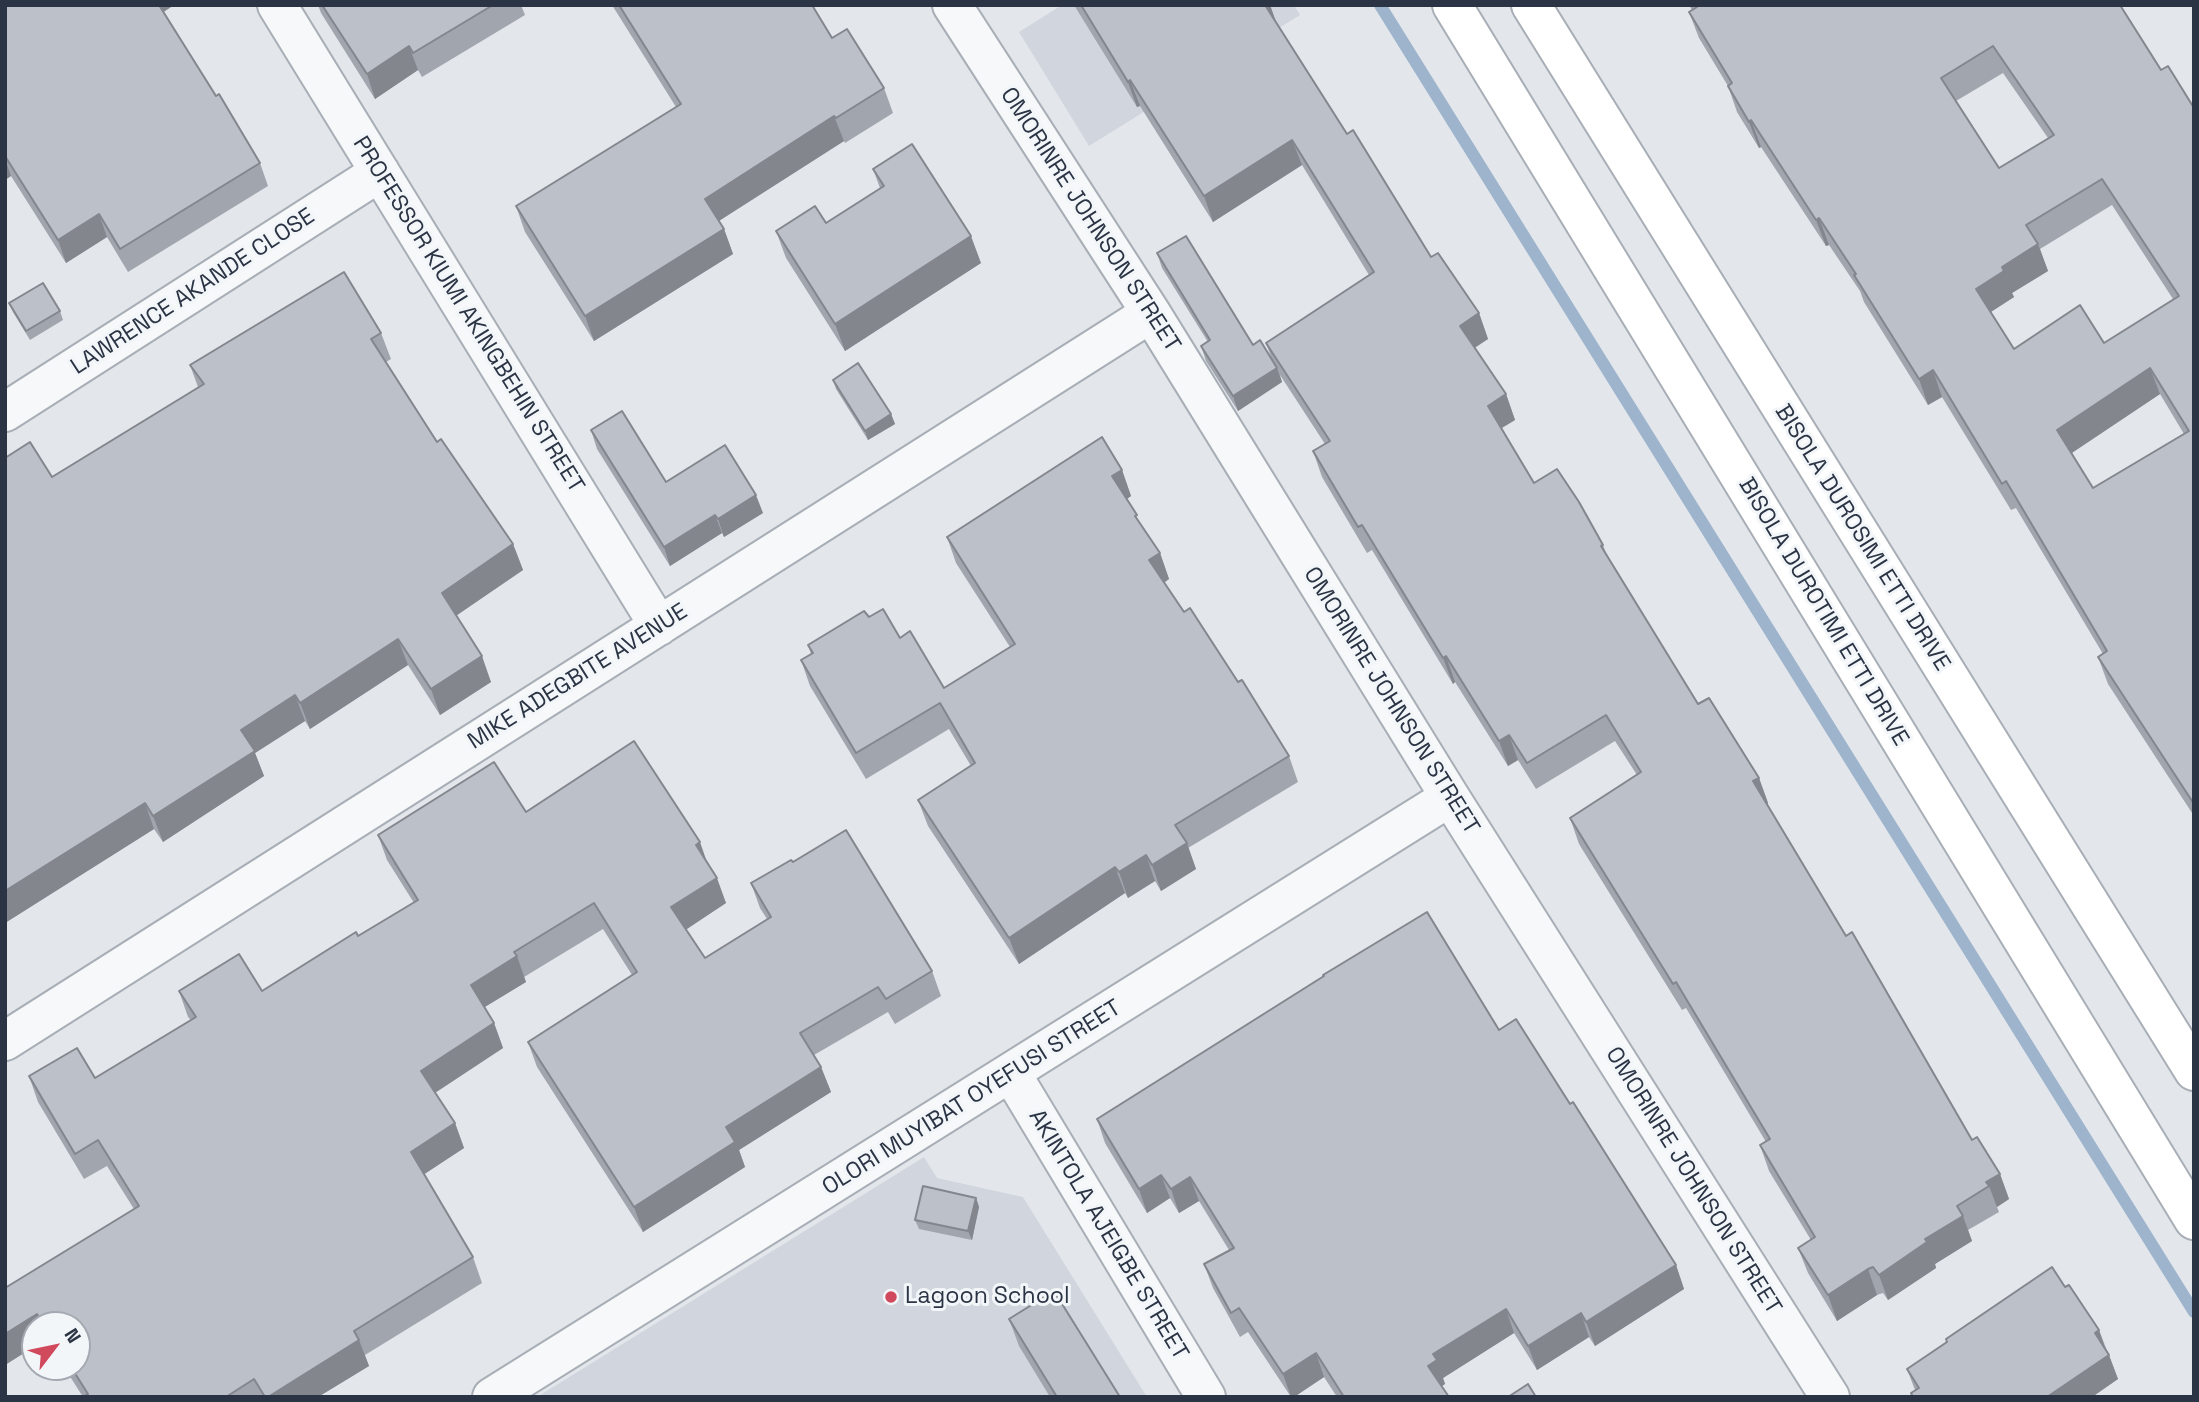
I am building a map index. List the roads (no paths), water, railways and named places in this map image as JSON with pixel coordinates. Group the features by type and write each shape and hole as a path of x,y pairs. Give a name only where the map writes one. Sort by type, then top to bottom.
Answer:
{"main road":[{"name":"BISOLA DUROTIMI ETTI DRIVE","path":"1452,5 2194,1220"},
{"name":"BISOLA DUROSIMI ETTI DRIVE","path":"1531,5 2194,1071"}],"street":[{"name":"PROFESSOR KIUMI AKINGBEHIN STREET","path":"277,5 659,626"},
{"name":"OMORINRE JOHNSON STREET","path":"952,5 1151,313 1450,797 1830,1397"},
{"name":"LAWRENCE AKANDE CLOSE","path":"5,412 380,172"},
{"name":"MIKE ADEGBITE AVENUE","path":"5,1041 1151,313"},
{"name":"OLORI MUYIBAT OYEFUSI STREET","path":"492,1397 1450,797"},
{"name":"AKINTOLA AJEIGBE STREET","path":"1011,1073 1206,1397"}],"waterway":[{"path":"1380,5 2194,1312"}],"place":[{"name":"Lagoon School","path":"891,1297"}]}
